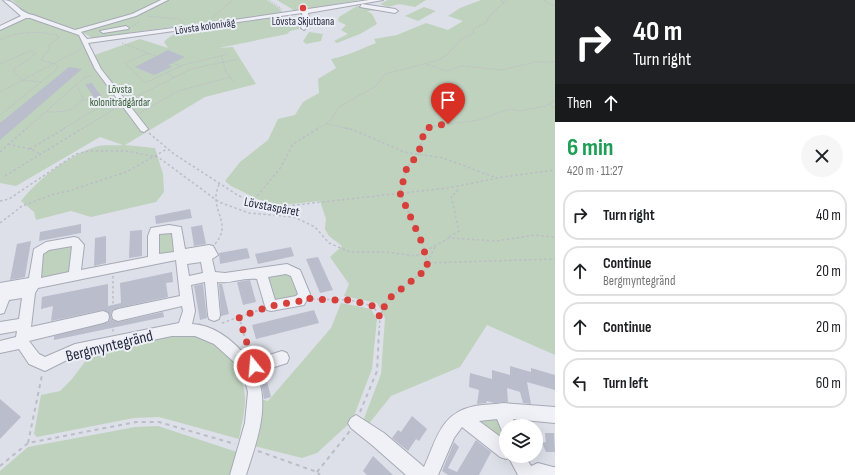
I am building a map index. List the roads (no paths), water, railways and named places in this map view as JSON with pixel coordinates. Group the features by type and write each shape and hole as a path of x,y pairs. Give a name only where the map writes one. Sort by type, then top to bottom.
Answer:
{"street":[{"path":"6,0 25,16"},
{"path":"78,33 134,15 165,0"},
{"name":"Lövsta koloniväg","path":"86,43 110,38 305,12 380,0"},
{"path":"358,4 365,7 395,11"},
{"path":"304,28 306,24 304,22 306,18 304,15 305,12"},
{"path":"0,28 25,16 35,17 78,33 126,28"},
{"path":"78,33 86,43 101,73 144,129"},
{"path":"154,260 153,236 155,231 162,229 174,228 177,230 180,256"},
{"path":"23,333 38,252 46,246 74,241 78,245 75,276"},
{"path":"0,309 4,295 75,276 154,260 208,253"},
{"path":"208,253 214,315"},
{"path":"184,329 189,311 180,261 208,253"},
{"path":"184,282 210,276 225,278 250,273 287,269 296,273 304,294 302,298 300,301 271,306 261,273"},
{"path":"0,288 26,283 32,288"},
{"name":"Bergmyntegränd","path":"0,347 23,333 187,300"},
{"name":"Bergmyntegränd","path":"0,328 23,333"},
{"name":"Bergmyntegränd","path":"23,333 34,360 44,364 74,350 184,329 203,333 222,341 251,369 255,392 254,411 246,448 238,475"},
{"path":"251,369 282,358"},
{"path":"430,475 452,427 462,418 470,414 505,419 555,415"},
{"path":"462,418 499,446"},
{"path":"356,423 378,439 416,473 422,475"},
{"path":"519,463 528,475 538,471 553,475"}],"place":[{"name":"Lövsta Skjutbana","path":"303,8"}],"park label":[{"name":"Lövsta koloniträdgårdar","path":"120,95"}]}
